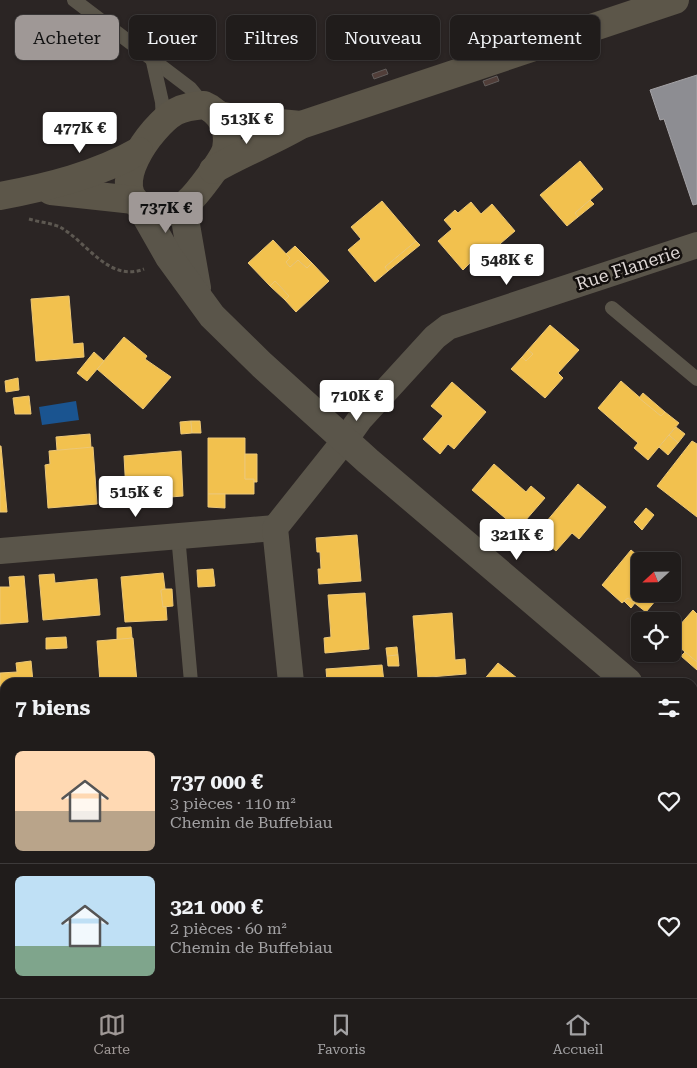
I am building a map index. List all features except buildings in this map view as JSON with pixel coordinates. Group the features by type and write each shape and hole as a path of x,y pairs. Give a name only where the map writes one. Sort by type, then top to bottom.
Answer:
{"main road":[{"path":"213,170 245,151 266,144 301,125 675,0"},
{"path":"137,203 128,177 132,164 139,151 163,122 182,109 212,110 301,125"},
{"path":"35,190 137,203 163,213 172,211 188,201 213,170 226,150 224,126 212,110"},
{"path":"0,196 35,190 112,166 139,151"}],"street":[{"path":"188,201 186,225 199,297"},
{"path":"137,203 169,257 218,322 345,440 623,678"},
{"name":"Rue Flanerie","path":"275,528 360,419 435,338 448,327 697,245"},
{"path":"0,551 275,528 291,678"}],"lane":[{"path":"74,0 152,62 190,88 212,110"},
{"path":"152,62 162,102 163,122"},
{"path":"612,308 697,380"},
{"path":"178,535 191,678"}],"path":[{"path":"27,219 58,226 72,235 111,269 126,272 141,271 149,267"}],"water":[{"path":"76,401 79,420 42,425 39,407"}]}
